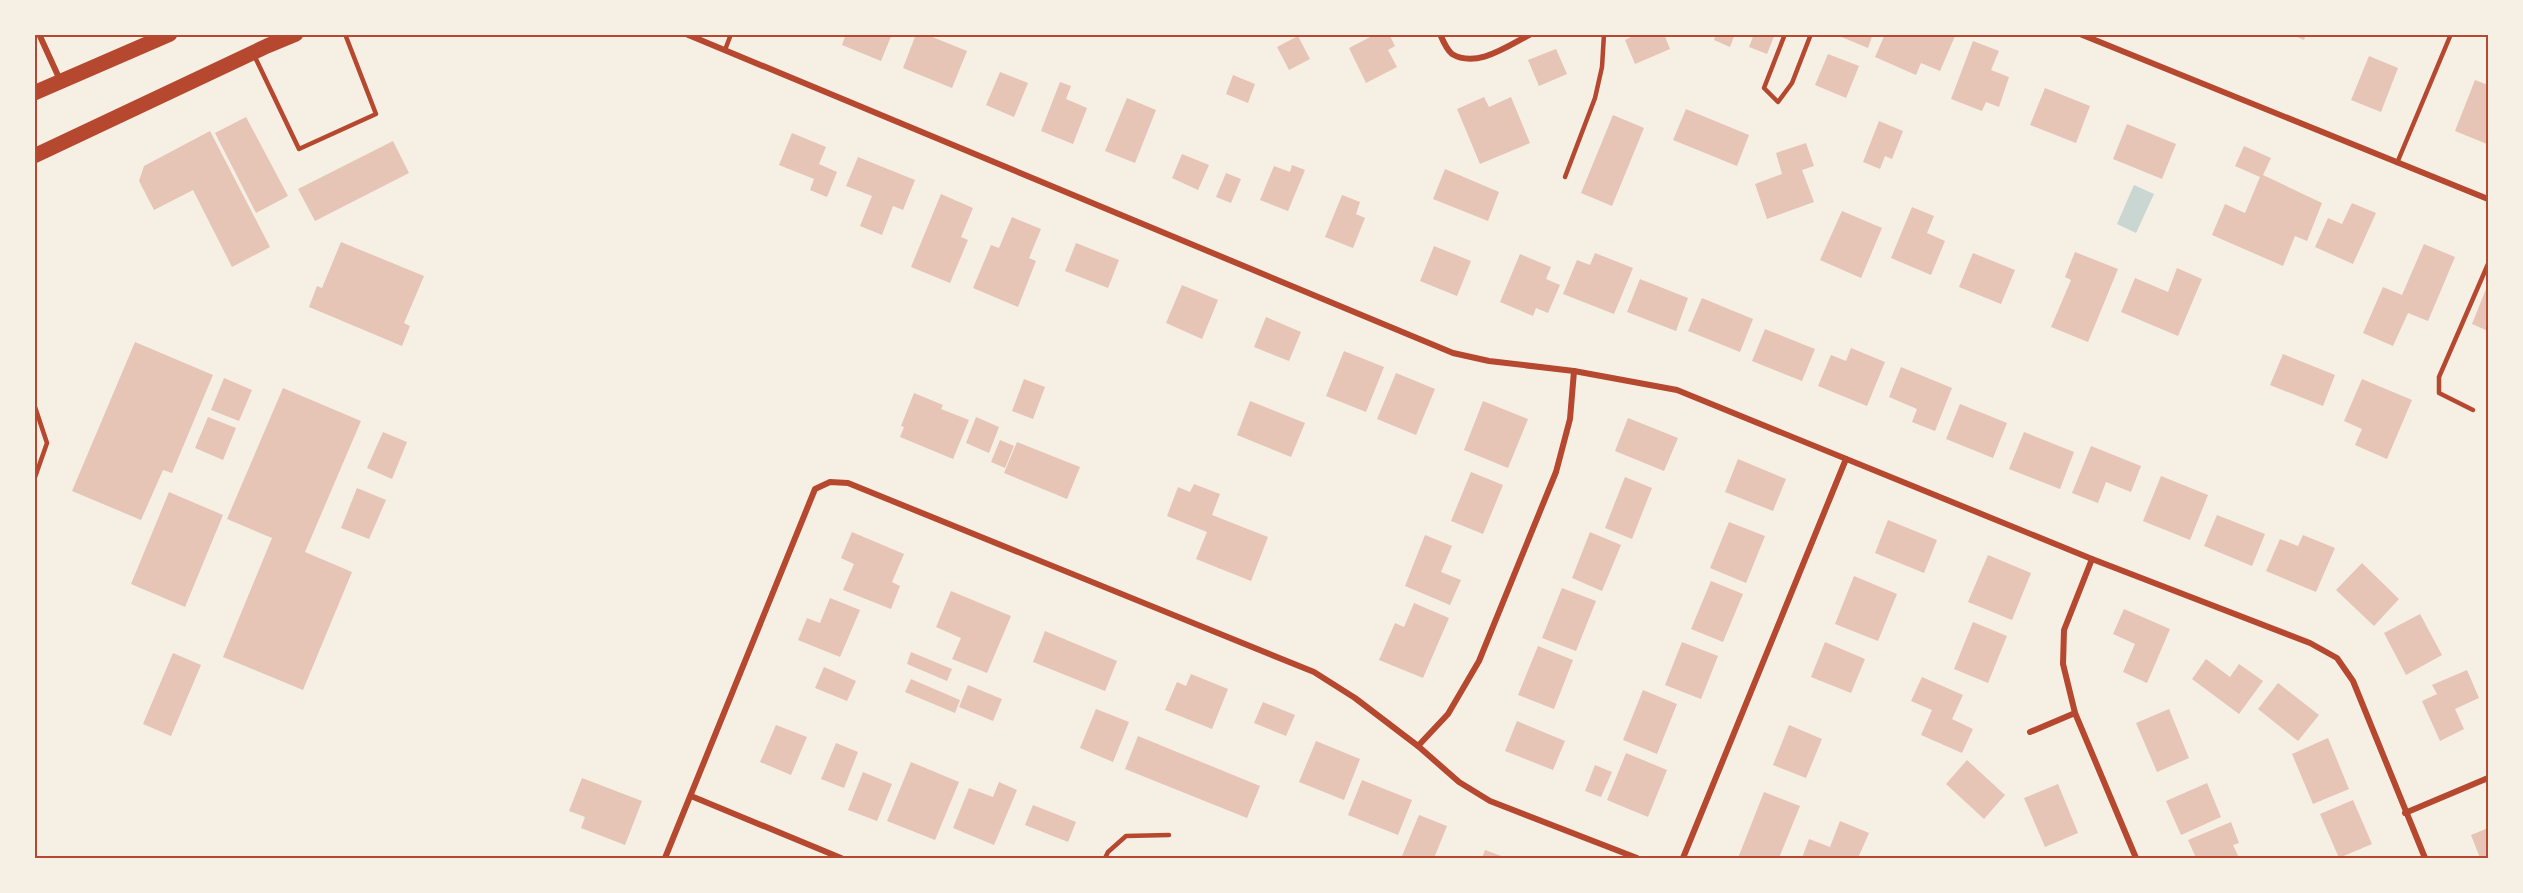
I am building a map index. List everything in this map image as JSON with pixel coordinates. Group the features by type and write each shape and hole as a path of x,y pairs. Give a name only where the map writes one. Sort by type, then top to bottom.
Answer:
{"main road":[{"path":"34,93 170,34"},
{"path":"34,156 266,44 296,34"}],"street":[{"path":"39,34 61,81"},
{"path":"686,34 1453,353 1489,361 1574,371 1677,390 2092,559 2310,643 2337,658 2353,681 2425,858"},
{"path":"1440,34 1450,53 1465,59 1485,57 1531,34"},
{"path":"2080,34 2488,199"},
{"path":"1418,746 1448,714 1479,661 1556,472 1570,419 1574,371"},
{"path":"1683,858 1846,459"},
{"path":"665,858 815,489 830,482 848,483 1314,672 1355,698 1418,746 1460,782 1490,801 1637,858"},
{"path":"2092,559 2064,630 2063,664 2075,713 2136,858"},
{"path":"2030,732 2075,713"},
{"path":"2405,813 2488,778"},
{"path":"690,796 841,858"}],"lane":[{"path":"266,44 299,149 376,114 345,34"},
{"path":"724,50 731,34"},
{"path":"1565,177 1595,98 1602,67 1604,34"},
{"path":"1785,34 1764,88 1778,102 1792,83 1811,34"},
{"path":"2397,163 2451,34"},
{"path":"2474,410 2439,393 2439,377 2488,264"},
{"path":"34,404 47,443 34,480"},
{"path":"1105,858 1108,852 1126,836 1169,835"}],"shaded area":[{"path":"2134,185 2154,194 2136,233 2117,224"}],"building":[{"path":"846,34 892,34 881,61 842,45"},
{"path":"916,34 925,34 967,51 952,88 903,68"},
{"path":"1376,34 1389,34 1395,46 1388,50 1397,67 1366,83 1349,48"},
{"path":"1637,34 1664,34 1670,49 1635,64 1625,40"},
{"path":"1716,34 1735,34 1730,47 1714,40"},
{"path":"1754,34 1775,34 1767,54 1749,47"},
{"path":"1840,34 1873,34 1868,48 1839,36"},
{"path":"1885,34 1952,34 1955,36 1940,71 1921,63 1916,75 1875,57"},
{"path":"2291,34 2306,34 2304,40"},
{"path":"1298,36 1310,59 1289,70 1277,47"},
{"path":"1973,41 1999,51 1991,70 2009,77 1999,107 1986,102 1982,111 1951,99"},
{"path":"1556,49 1567,74 1539,86 1528,60"},
{"path":"1828,54 1859,66 1846,98 1815,85"},
{"path":"2369,56 2398,68 2381,112 2351,100"},
{"path":"1000,72 1028,83 1014,117 986,105"},
{"path":"1233,75 1255,84 1248,103 1226,94"},
{"path":"2475,80 2488,85 2487,144 2455,131"},
{"path":"1060,82 1071,86 1066,99 1087,108 1073,144 1041,131"},
{"path":"2045,88 2090,106 2076,143 2030,125"},
{"path":"1484,97 1489,107 1511,97 1530,143 1480,164 1457,109"},
{"path":"1127,98 1156,110 1135,163 1105,151"},
{"path":"1686,109 1749,135 1737,166 1673,140"},
{"path":"1613,115 1644,128 1612,206 1581,193"},
{"path":"246,117 288,196 256,213 215,133"},
{"path":"1879,121 1903,131 1892,159 1885,156 1880,169 1863,162"},
{"path":"2127,124 2176,144 2162,179 2113,159"},
{"path":"210,131 270,247 232,267 193,190 154,210 139,181 144,166"},
{"path":"792,133 826,147 819,164 837,172 827,197 810,190 814,179 779,165"},
{"path":"393,141 409,173 315,221 298,189"},
{"path":"1806,143 1814,166 1802,170 1814,202 1767,219 1755,184 1782,174 1776,153"},
{"path":"2244,146 2271,158 2263,175 2322,203 2307,241 2295,236 2283,266 2212,235 2225,204 2245,213 2260,177 2235,166"},
{"path":"1182,154 1209,165 1198,190 1172,178"},
{"path":"858,157 915,180 903,210 893,206 882,235 860,226 872,196 846,186"},
{"path":"1292,165 1305,170 1288,211 1260,200 1274,166 1290,172"},
{"path":"1445,169 1499,192 1488,221 1433,199"},
{"path":"1226,173 1241,179 1231,203 1216,197"},
{"path":"941,194 973,208 961,237 968,240 950,283 911,267"},
{"path":"1342,195 1360,202 1356,214 1365,218 1353,248 1325,237"},
{"path":"2352,203 2376,213 2353,264 2315,247 2328,218 2342,224"},
{"path":"1912,207 1934,216 1927,233 1945,241 1931,275 1891,258"},
{"path":"1842,211 1882,228 1861,278 1820,260"},
{"path":"1012,217 1041,229 1029,258 1036,261 1018,307 973,288 991,245 999,248"},
{"path":"341,242 424,276 404,323 410,326 402,346 309,307 317,286 322,288"},
{"path":"1076,243 1119,260 1108,288 1065,271"},
{"path":"2424,244 2455,257 2428,321 2408,313 2393,346 2363,333 2383,287 2402,295"},
{"path":"1434,246 1471,261 1457,296 1420,281"},
{"path":"2075,252 2118,269 2088,342 2051,327 2071,280 2065,277"},
{"path":"1595,253 1633,268 1614,314 1563,294 1577,260 1590,265"},
{"path":"1973,253 2015,270 2001,304 1959,287"},
{"path":"1520,254 1551,267 1546,279 1560,285 1548,313 1536,308 1533,316 1500,302"},
{"path":"2177,268 2202,279 2178,336 2121,312 2135,278 2168,292"},
{"path":"1640,279 1688,298 1676,331 1627,312"},
{"path":"2488,284 2488,331 2472,324"},
{"path":"1182,285 1218,300 1202,339 1166,323"},
{"path":"1702,298 1753,319 1740,352 1688,331"},
{"path":"1266,317 1301,332 1289,361 1254,347"},
{"path":"1765,329 1815,349 1802,381 1752,361"},
{"path":"135,342 213,375 172,473 163,470 141,520 72,491"},
{"path":"1851,348 1885,362 1867,406 1818,386 1831,355 1846,361"},
{"path":"1344,351 1384,367 1366,412 1326,396"},
{"path":"2283,354 2335,375 2323,406 2270,385"},
{"path":"1901,367 1952,388 1935,431 1912,422 1917,409 1889,397"},
{"path":"1396,373 1435,389 1416,435 1377,419"},
{"path":"224,378 252,390 239,421 211,410"},
{"path":"1024,379 1045,387 1033,419 1012,411"},
{"path":"2362,379 2412,400 2387,459 2355,445 2362,429 2344,421"},
{"path":"283,388 361,421 305,552 352,572 303,690 223,657 272,538 227,519"},
{"path":"914,393 943,405 941,409 969,420 953,459 900,437 904,427 901,426"},
{"path":"1250,401 1305,423 1291,457 1237,435"},
{"path":"1483,401 1528,419 1508,468 1464,450"},
{"path":"1960,404 2007,423 1993,458 1946,439"},
{"path":"208,417 236,428 223,460 195,448"},
{"path":"976,417 999,427 989,453 966,443"},
{"path":"1628,418 1678,438 1664,471 1615,451"},
{"path":"383,432 407,442 392,479 367,468"},
{"path":"2024,432 2074,452 2060,489 2009,469"},
{"path":"1000,440 1014,446 1005,468 991,462"},
{"path":"1017,442 1080,467 1067,499 1004,473"},
{"path":"2091,446 2141,466 2131,492 2106,482 2098,503 2072,493"},
{"path":"1738,459 1786,479 1773,511 1725,492"},
{"path":"1471,472 1503,485 1483,534 1451,521"},
{"path":"2161,476 2208,495 2190,540 2143,521"},
{"path":"1625,477 1652,488 1632,539 1605,528"},
{"path":"1194,484 1220,494 1212,515 1268,537 1251,581 1196,559 1207,532 1167,516 1178,487 1190,492"},
{"path":"357,488 386,500 369,539 341,528"},
{"path":"169,492 223,515 185,607 131,584"},
{"path":"2217,515 2265,534 2252,566 2204,546"},
{"path":"1888,520 1937,540 1924,573 1875,553"},
{"path":"1729,522 1765,536 1746,583 1710,568"},
{"path":"852,532 904,554 892,582 900,586 891,609 843,590 854,564 841,558"},
{"path":"1590,532 1621,545 1602,591 1572,578"},
{"path":"1425,535 1452,546 1441,572 1461,580 1450,605 1405,586"},
{"path":"2303,535 2335,548 2316,592 2266,571 2280,539 2298,546"},
{"path":"1988,555 2031,573 2012,620 1968,602"},
{"path":"2362,563 2399,599 2374,626 2336,590"},
{"path":"1854,576 1897,594 1878,641 1835,624"},
{"path":"1711,581 1743,594 1723,642 1691,629"},
{"path":"1562,588 1596,601 1576,651 1542,638"},
{"path":"951,591 1011,616 987,673 952,659 961,638 936,627"},
{"path":"830,598 860,610 840,657 798,640 807,618 820,623"},
{"path":"1414,603 1449,618 1423,678 1379,660 1395,623 1404,627"},
{"path":"2124,609 2170,629 2147,683 2123,672 2135,644 2113,634"},
{"path":"2420,614 2442,655 2406,675 2384,633"},
{"path":"1973,622 2007,636 1988,683 1954,669"},
{"path":"1045,631 1117,661 1105,691 1033,662"},
{"path":"1682,642 1718,656 1701,699 1665,685"},
{"path":"1825,642 1865,659 1851,693 1811,677"},
{"path":"1538,646 1573,660 1554,709 1518,695"},
{"path":"911,652 952,669 947,681 907,664"},
{"path":"173,653 201,665 171,736 143,724"},
{"path":"2206,659 2230,677 2239,664 2263,681 2239,714 2192,679"},
{"path":"824,667 856,681 847,701 815,688"},
{"path":"2467,670 2479,698 2455,709 2464,729 2440,741 2422,701 2437,694 2432,685"},
{"path":"1191,674 1228,689 1212,729 1165,710 1177,682 1186,686"},
{"path":"1922,677 1963,695 1952,719 1973,729 1962,753 1921,735 1932,710 1911,701"},
{"path":"911,679 960,700 955,713 905,692"},
{"path":"2278,683 2319,715 2298,741 2258,709"},
{"path":"968,685 1002,699 993,721 959,707"},
{"path":"1643,690 1677,704 1657,754 1623,740"},
{"path":"1263,702 1295,715 1286,736 1254,723"},
{"path":"1096,709 1129,722 1113,762 1080,748"},
{"path":"2169,709 2189,758 2157,772 2136,723"},
{"path":"1517,721 1565,741 1553,770 1505,751"},
{"path":"776,725 807,737 791,775 760,762"},
{"path":"1789,725 1822,739 1806,778 1773,765"},
{"path":"1138,736 1260,786 1247,818 1125,769"},
{"path":"2328,738 2349,789 2313,804 2292,754"},
{"path":"1316,741 1360,759 1344,800 1299,782"},
{"path":"836,743 858,752 844,788 821,779"},
{"path":"1626,753 1667,770 1648,817 1607,800"},
{"path":"1967,760 2005,795 1984,819 1946,784"},
{"path":"911,762 959,782 935,840 887,821"},
{"path":"1595,765 1612,772 1601,797 1585,791"},
{"path":"863,772 892,784 877,821 848,810"},
{"path":"582,778 642,801 625,845 581,828 585,817 569,811"},
{"path":"1362,780 1412,800 1398,835 1348,815"},
{"path":"999,782 1017,790 994,845 953,828 969,788 993,797"},
{"path":"2207,783 2221,817 2181,835 2166,801"},
{"path":"2058,784 2078,833 2045,847 2024,798"},
{"path":"1764,792 1800,806 1779,858 1738,858"},
{"path":"2353,800 2372,844 2339,858 2320,814"},
{"path":"1033,805 1076,822 1068,842 1025,825"},
{"path":"1419,815 1447,826 1434,858 1402,856"},
{"path":"1840,821 1869,833 1858,858 1802,858 1809,839 1830,847"},
{"path":"2231,822 2239,843 2233,845 2239,858 2196,858 2188,840"},
{"path":"2488,828 2488,858 2480,858 2471,835"},
{"path":"1485,850 1507,858 1482,858"}]}
